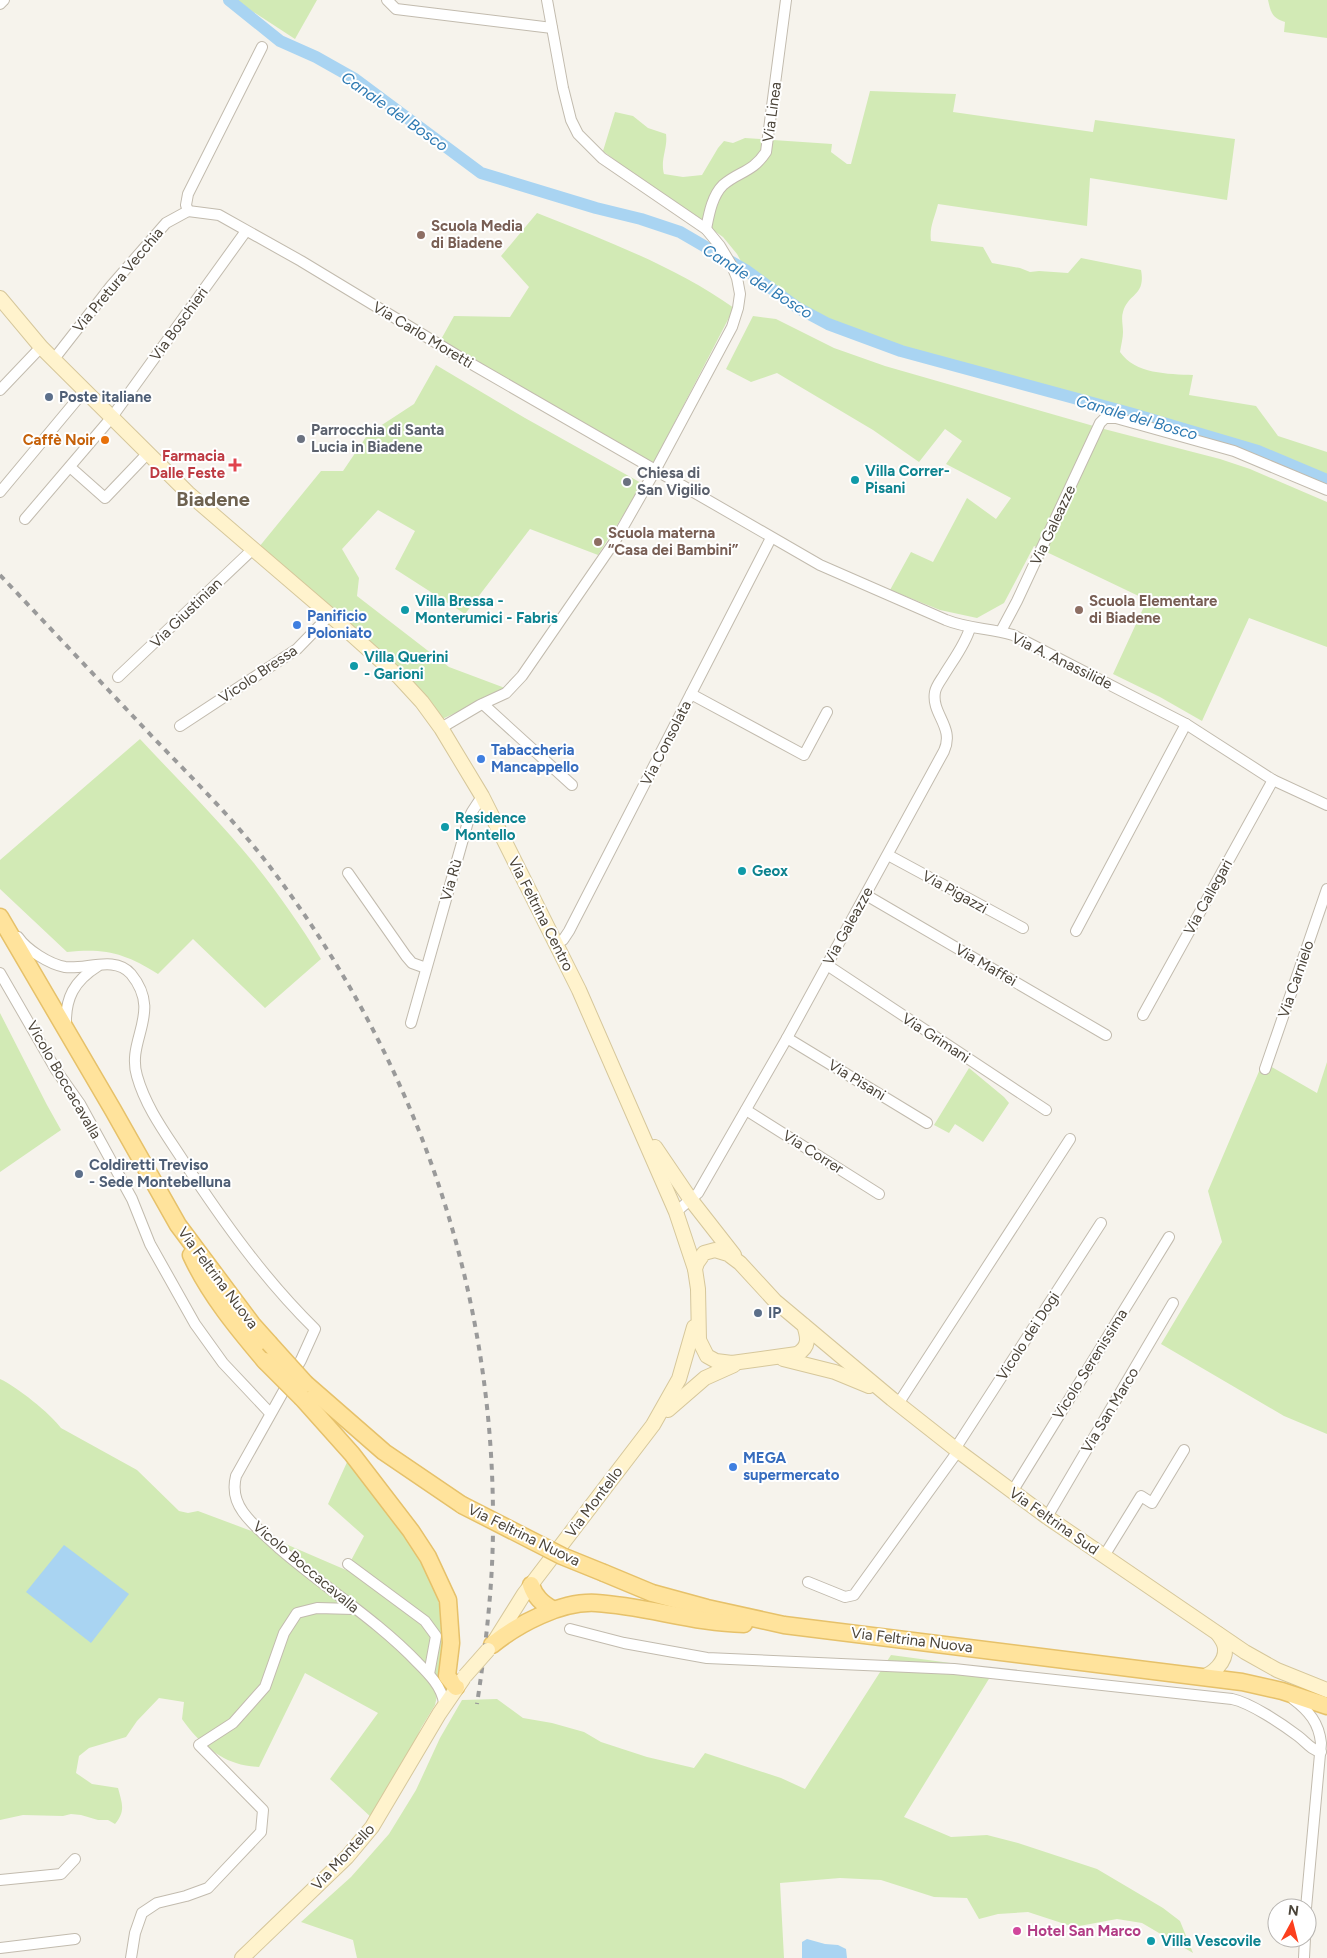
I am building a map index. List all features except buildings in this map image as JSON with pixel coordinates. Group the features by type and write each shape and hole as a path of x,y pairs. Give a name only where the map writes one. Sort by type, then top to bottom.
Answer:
{"main road":[{"name":"Via Feltrina Centro","path":"1,303 41,347 188,493 330,615 399,677 422,702 441,728 482,796 556,943 579,990 676,1212"},
{"name":"Via Feltrina Nuova","path":"0,916 178,1225 304,1391 384,1452 462,1505 562,1556 652,1593 707,1608 784,1625 1248,1683 1282,1691 1327,1706"},
{"name":"Via Feltrina Centro","path":"635,1118 691,1200"},
{"path":"691,1200 740,1263"},
{"path":"676,1212 695,1269 699,1340 707,1356 716,1361 732,1364 793,1356 805,1348 808,1337 804,1325"},
{"path":"178,1225 201,1276 240,1331 265,1361 304,1391 406,1524 428,1557 448,1600 451,1643 447,1676 458,1684"},
{"path":"695,1269 700,1257 709,1251 721,1251 740,1263"},
{"name":"Via Feltrina Sud","path":"740,1263 763,1290 804,1325 895,1401 1012,1492 1265,1664 1327,1690"},
{"name":"Via Montello","path":"653,1425 678,1379 698,1312"},
{"name":"Via Feltrina Sud","path":"775,1358 811,1365 846,1376 895,1401"},
{"name":"Via Montello","path":"242,1958 347,1857 372,1827 458,1684 490,1648 531,1585 653,1425 687,1391 705,1378 742,1363"},
{"path":"531,1585 534,1595 542,1603 562,1607"},
{"path":"490,1648 508,1632 562,1607 595,1602 730,1624 784,1625"},
{"path":"1202,1677 1214,1670 1225,1654 1225,1646 1216,1631"}],"street":[{"path":"0,4 4,0"},
{"path":"386,0 396,9 552,28"},
{"path":"441,728 482,704 506,693 522,676 615,541 732,327 737,314 740,294 737,278 732,266 720,246 706,229 602,158 578,134 567,106 547,0"},
{"name":"Via Linea","path":"706,229 715,198 722,186 758,164 766,152 770,138 786,0"},
{"path":"188,211 186,205 188,194 262,47"},
{"name":"Via Carlo Moretti","path":"188,211 218,216 301,261 526,396 656,469"},
{"name":"Via Pretura Vecchia","path":"54,359 111,286 161,229 188,211"},
{"name":"Via Boschieri","path":"25,519 112,417 246,231"},
{"path":"0,390 41,347"},
{"path":"0,492 85,390"},
{"name":"Via Galeazze","path":"1001,631 1017,601 1100,423 1105,418 1116,418 1234,451 1327,490"},
{"path":"70,467 105,498 148,453"},
{"name":"Via A. Anassilide","path":"656,469 771,538 828,569 932,615 970,628 1001,631 1013,635 1077,666 1186,724 1273,780 1327,805"},
{"name":"Via Consolata","path":"556,943 563,940 569,931 771,538"},
{"name":"Via Giustinian","path":"118,677 253,549"},
{"name":"Vicolo Bressa","path":"180,726 297,649 330,615"},
{"name":"Via Galeazze","path":"676,1212 698,1193 787,1038 946,747 947,733 936,706 935,693 968,637 970,628"},
{"path":"691,694 804,755 828,712"},
{"path":"482,704 572,785"},
{"path":"1076,931 1186,724"},
{"name":"Via Callegari","path":"1143,1015 1273,780"},
{"name":"Via Rù","path":"411,1023 469,818 473,806 480,802 482,796"},
{"name":"Via Pigazzi","path":"888,855 1023,928"},
{"path":"348,873 412,964 426,968"},
{"name":"Via Carnielo","path":"1265,1069 1327,889"},
{"name":"Via Maffei","path":"866,895 1106,1035"},
{"path":"0,916 23,944 49,961 65,967 98,965"},
{"path":"66,1032 66,1015 69,999 80,978 98,965"},
{"name":"Vicolo Boccacavalla","path":"98,965 116,965 129,972 144,998 145,1016 136,1057 136,1074 148,1105 223,1219 258,1267 315,1329 301,1360 236,1476 234,1484 236,1498 242,1511 261,1532 354,1609 401,1645 429,1674 439,1689 442,1709"},
{"name":"Via Grimani","path":"827,965 1046,1110"},
{"name":"Vicolo Boccacavalla","path":"0,973 56,1070 80,1104 132,1199 150,1244 195,1324 224,1363 270,1413"},
{"name":"Via Pisani","path":"787,1038 927,1123"},
{"name":"Via Correr","path":"746,1110 879,1194"},
{"path":"895,1401 1070,1139"},
{"name":"Vicolo dei Dogi","path":"808,1582 846,1597 854,1594 957,1450 1101,1223"},
{"name":"Vicolo Serenissima","path":"1012,1492 1169,1237"},
{"name":"Via San Marco","path":"1047,1517 1174,1303"},
{"path":"1104,1556 1141,1496 1152,1503 1184,1450"},
{"path":"348,1564 425,1621 436,1636 429,1674"},
{"path":"132,1958 135,1933 142,1913 157,1904 208,1888 261,1832 263,1810 199,1745 233,1723 265,1687 284,1633 297,1613 317,1608 354,1609"},
{"path":"570,1629 624,1643 707,1658 945,1669 1232,1699 1255,1709 1297,1735 1312,1748 1321,1752"},
{"path":"439,1689 448,1690 458,1684"},
{"path":"1282,1691 1302,1705 1313,1717 1320,1736 1321,1752 1307,1898"},
{"path":"0,1880 61,1874 75,1859"},
{"path":"0,1948 75,1938"}],"green space":[{"path":"235,0 317,0 295,39"},
{"path":"1268,0 1327,0 1327,38 1284,32 1285,22 1277,19 1273,14"},
{"path":"870,91 956,94 953,112 1093,132 1095,120 1235,139 1227,200 1090,178 1087,226 938,204 932,227 931,241 983,247 992,263 1020,268 1030,272 1068,273 1081,258 1141,270 1142,278 1139,290 1125,306 1123,312 1123,334 1120,352 1126,359 1143,369 1163,373 1193,375 1189,395 1256,406 1278,436 1327,452 1327,483 1225,442 1108,412 890,349 841,332 795,308 784,292 742,263 723,237 603,151 615,112 633,116 648,128 666,134 663,163 664,174 683,177 702,175 724,141 733,143 745,138 832,144 831,152 847,164 851,164"},
{"path":"537,213 613,244 688,279 734,308 652,466 439,343 454,316 510,317 529,287 501,256"},
{"path":"753,316 776,319 834,348 885,366 1104,429 1220,459 1250,469 1327,502 1327,647 1249,618 1202,721 1160,697 1113,674 1147,600 1034,546 1004,603 977,618 940,610 890,590 911,552 933,562 967,498 996,519 1011,498 946,464 962,441 945,429 919,462 873,430 777,373 751,382 726,369"},
{"path":"436,365 525,418 643,484 598,555 530,529 465,614 395,569 415,531 378,510 342,549 359,578 357,596 449,667 505,688 440,720 259,547 321,471 343,471 368,434 414,404"},
{"path":"140,739 240,846 289,910 321,959 265,1008 193,939 158,974 135,961 114,954 93,951 67,952 0,889 0,860"},
{"path":"0,1013 61,1130 0,1172"},
{"path":"1263,1062 1317,1093 1327,1062 1327,1434 1284,1416 1161,1344 1222,1242 1208,1191"},
{"path":"969,1068 1009,1103 983,1142 955,1124 949,1133 934,1125"},
{"path":"0,1379 33,1401 61,1428 137,1470 179,1511 188,1513 198,1511 281,1542 346,1570 364,1536 328,1504 348,1460 367,1474 433,1578 440,1608 443,1638 440,1683 435,1705 421,1728 397,1780 373,1819 330,1779 378,1713 305,1673 259,1767 239,1764 220,1756 199,1739 182,1719 184,1702 159,1698 137,1721 126,1737 89,1748 79,1756 76,1773 92,1784 118,1788 122,1811 115,1824 108,1820 98,1820 71,1814 63,1816 23,1815 0,1820"},
{"path":"891,1655 995,1669 904,1817 951,1837 987,1835 1018,1843 1097,1869 1163,1908 1180,1921 1193,1953 1142,1923 1117,1919 1074,1927 1028,1912 998,1914 979,1919 967,1898 934,1897 881,1880 840,1878 780,1883 784,1958 357,1958 353,1940 301,1922 351,1877 389,1834 416,1790 440,1738 462,1700 497,1699 523,1718 552,1723 584,1732 601,1742 647,1757 694,1768 705,1753 781,1778 805,1789"}],"water":[{"path":"64,1545 129,1594 91,1643 26,1592"},
{"path":"807,1939 838,1945 846,1949 847,1958 802,1958 802,1942"}],"waterway":[{"name":"Canale del Bosco","path":"229,0 280,41 316,57 355,79 481,173 680,232 747,271 798,308 828,324 901,351 1133,414 1258,451 1327,480"}],"railway":[{"path":"0,575 207,793 264,859 316,933 362,1010 402,1090 434,1172 460,1257 478,1345 490,1434 493,1524 492,1569 486,1637 477,1704"}],"place":[{"name":"Scuola Media di Biadene","path":"421,235"},
{"name":"Poste italiane","path":"49,397"},
{"name":"Parrocchia di Santa Lucia in Biadene","path":"301,439"},
{"name":"Caffè Noir","path":"105,440"},
{"name":"Farmacia Dalle Feste","path":"235,465"},
{"name":"Villa Correr- Pisani","path":"855,480"},
{"name":"Chiesa di San Vigilio","path":"627,482"},
{"name":"Scuola materna “Casa dei Bambini”","path":"598,542"},
{"name":"Villa Bressa - Monterumici - Fabris","path":"405,610"},
{"name":"Scuola Elementare di Biadene","path":"1079,610"},
{"name":"Panificio Poloniato","path":"297,625"},
{"name":"Villa Querini - Garioni","path":"354,666"},
{"name":"Tabaccheria Mancappello","path":"481,759"},
{"name":"Residence Montello","path":"445,827"},
{"name":"Geox","path":"742,871"},
{"name":"Coldiretti Treviso - Sede Montebelluna","path":"79,1174"},
{"name":"IP","path":"758,1313"},
{"name":"MEGA supermercato","path":"733,1467"},
{"name":"Hotel San Marco","path":"1017,1931"},
{"name":"Villa Vescovile","path":"1151,1941"}],"district":[{"name":"Biadene","path":"213,499"}]}
